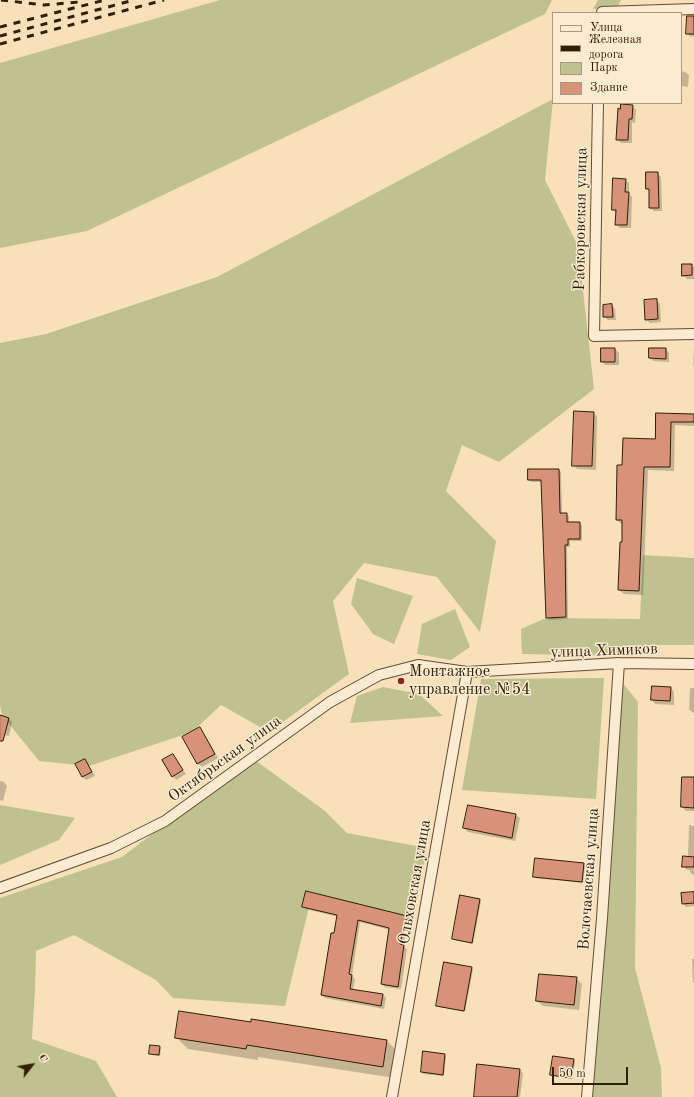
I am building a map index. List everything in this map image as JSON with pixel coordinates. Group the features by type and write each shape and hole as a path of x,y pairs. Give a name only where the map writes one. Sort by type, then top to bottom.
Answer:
{"street":[{"path":"602,12 694,9"},
{"name":"Рабкоровская улица","path":"598,104 594,336 694,334"},
{"name":"улица Химиков","path":"467,672 619,663 694,664"},
{"name":"Волочаевская улица","path":"587,1097 602,918 619,663"},
{"name":"Октябрьская улица","path":"0,888 111,848 165,821 330,702 379,675 418,665 467,672"},
{"name":"Ольховская улица","path":"392,1097 467,672"}],"green space":[{"path":"220,0 552,0 545,14 87,231 0,248 0,63"},
{"path":"598,0 621,0 618,6 593,9"},
{"path":"552,100 545,180 578,246 594,389 499,462 462,445 446,491 496,541 480,632 437,577 364,563 333,601 349,674 269,732 221,705 192,732 89,766 39,761 2,715 0,705 0,343 46,334 217,277"},
{"path":"643,555 694,558 694,645 653,645 632,656 522,654 521,629 546,618 640,619"},
{"path":"357,578 413,596 394,644 373,634 351,604"},
{"path":"455,609 470,647 451,660 417,654 422,624"},
{"path":"604,678 596,799 462,790 481,679"},
{"path":"622,682 638,702 635,968 661,1068 662,1097 592,1097"},
{"path":"383,687 419,694 443,716 350,723 357,696"},
{"path":"252,758 325,811 347,833 427,848 413,922 311,899 285,1006 173,998 156,980 74,935 36,951 32,1039 96,1061 117,1097 0,1097 0,898 122,857"},
{"path":"0,805 75,818 59,840 0,865"}],"building":[{"path":"687,16 694,16 694,34 686,34"},
{"path":"621,104 633,105 632,119 629,119 628,140 616,140 618,108 620,109"},
{"path":"646,172 658,172 659,208 649,208 649,189 646,189"},
{"path":"613,178 626,179 625,192 629,192 627,225 615,225 616,210 612,210"},
{"path":"682,264 692,264 692,275 682,276"},
{"path":"657,299 658,319 645,320 644,300"},
{"path":"612,304 613,317 603,317 603,305"},
{"path":"601,348 615,348 615,362 601,362"},
{"path":"649,348 666,348 666,359 649,358"},
{"path":"574,411 594,412 592,466 572,466"},
{"path":"656,413 694,414 694,422 671,422 670,467 644,467 639,591 618,590 620,542 622,542 622,520 616,520 617,465 622,465 623,438 655,439"},
{"path":"528,469 559,469 560,513 567,513 567,522 580,522 580,539 568,539 568,545 565,545 566,617 546,618 541,480 528,480"},
{"path":"652,686 671,687 670,701 651,700"},
{"path":"0,715 9,718 3,741 0,741"},
{"path":"200,727 215,754 197,764 182,737"},
{"path":"173,754 183,770 172,777 162,760"},
{"path":"85,759 92,772 82,777 75,764"},
{"path":"682,777 694,777 694,808 681,807"},
{"path":"468,805 516,814 512,838 463,828"},
{"path":"683,856 694,857 694,867 682,867"},
{"path":"535,858 584,863 582,882 533,877"},
{"path":"306,891 407,916 400,944 404,945 398,987 381,984 389,928 358,920 349,974 352,975 350,989 383,994 381,1006 321,995 331,933 334,933 337,915 302,907"},
{"path":"694,892 694,903 682,904 681,893"},
{"path":"460,895 480,899 472,943 452,939"},
{"path":"444,962 472,967 464,1011 436,1006"},
{"path":"539,974 577,977 574,1005 536,1001"},
{"path":"179,1011 251,1022 251,1019 387,1040 383,1067 247,1045 246,1049 175,1038"},
{"path":"150,1045 160,1046 159,1055 149,1054"},
{"path":"423,1051 445,1054 443,1075 421,1072"},
{"path":"553,1056 574,1059 571,1078 550,1075"},
{"path":"477,1064 520,1069 517,1097 474,1097"}],"railway":[{"path":"1,0 44,5 79,2"},
{"path":"0,27 105,0"},
{"path":"0,36 134,0"},
{"path":"0,44 164,0"}],"place":[{"name":"Монтажное управление №54","path":"401,681"}]}
